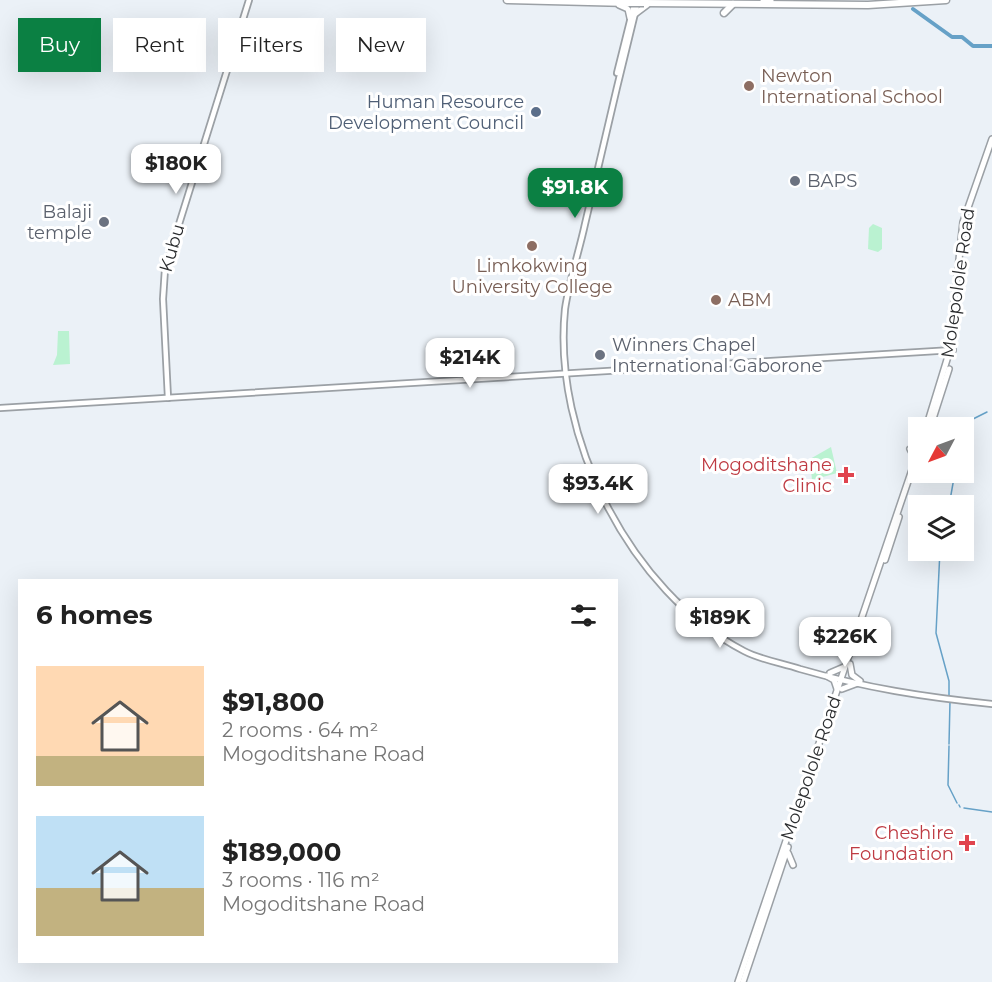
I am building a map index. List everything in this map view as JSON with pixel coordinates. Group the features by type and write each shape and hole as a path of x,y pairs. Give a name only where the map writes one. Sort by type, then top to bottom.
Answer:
{"highway":[{"path":"507,0 867,5 946,0"},
{"path":"681,0 872,3 917,0"},
{"path":"724,13 728,6 736,4"}],"main road":[{"name":"Kubu","path":"170,396 163,299 164,272 249,0"},
{"path":"763,0 771,1"},
{"path":"558,1 720,6 724,13"},
{"path":"565,372 566,306 614,109 633,16 638,3"},
{"path":"638,3 590,191 563,310 565,372 575,424 601,497 640,557 663,585 692,613 749,654 883,690 921,697 992,704"},
{"path":"701,5 715,3"},
{"path":"619,4 628,9 633,16"},
{"name":"Molepolole Road","path":"932,417 938,386 951,351 960,245 969,201 992,139"},
{"name":"Molepolole Road","path":"934,417 951,351 964,234 972,202 992,148"},
{"path":"958,265 953,254 960,245"},
{"path":"941,350 951,339"},
{"path":"941,350 947,361"},
{"path":"0,408 398,382 951,351"},
{"name":"Molepolole Road","path":"743,981 908,480"},
{"name":"Molepolole Road","path":"848,665 857,647 910,483"},
{"path":"898,510 904,504"},
{"path":"828,675 848,665 852,675 859,682"},
{"path":"828,675 840,690 859,682"},
{"name":"Molepolole Road","path":"743,981 760,916 840,690"},
{"path":"781,869 792,865 788,857 788,849"},
{"path":"752,921 760,916"}],"green space":[{"path":"873,224 882,228 882,249 878,252 868,249 869,228"},
{"path":"58,331 69,331 70,364 53,365 57,355"},
{"path":"831,447 837,473 812,480 810,459"}],"waterway":[{"path":"913,9 952,37 962,37 973,46 992,46"},
{"path":"974,418 987,412"},
{"path":"951,495 953,483"},
{"path":"939,561 936,633 949,681 949,695"},
{"path":"949,744 950,701"},
{"path":"949,746 948,785 957,803"},
{"path":"964,808 992,812"}],"place":[{"name":"Newton International School","path":"749,86"},
{"name":"Human Resource Development Council","path":"536,112"},
{"name":"BAPS","path":"795,181"},
{"name":"Balaji temple","path":"104,222"},
{"name":"Limkokwing University College","path":"532,246"},
{"name":"ABM","path":"716,300"},
{"name":"Winners Chapel International Gaborone","path":"600,355"},
{"name":"Mogoditshane Clinic","path":"846,475"},
{"name":"Cheshire Foundation","path":"967,843"}]}
